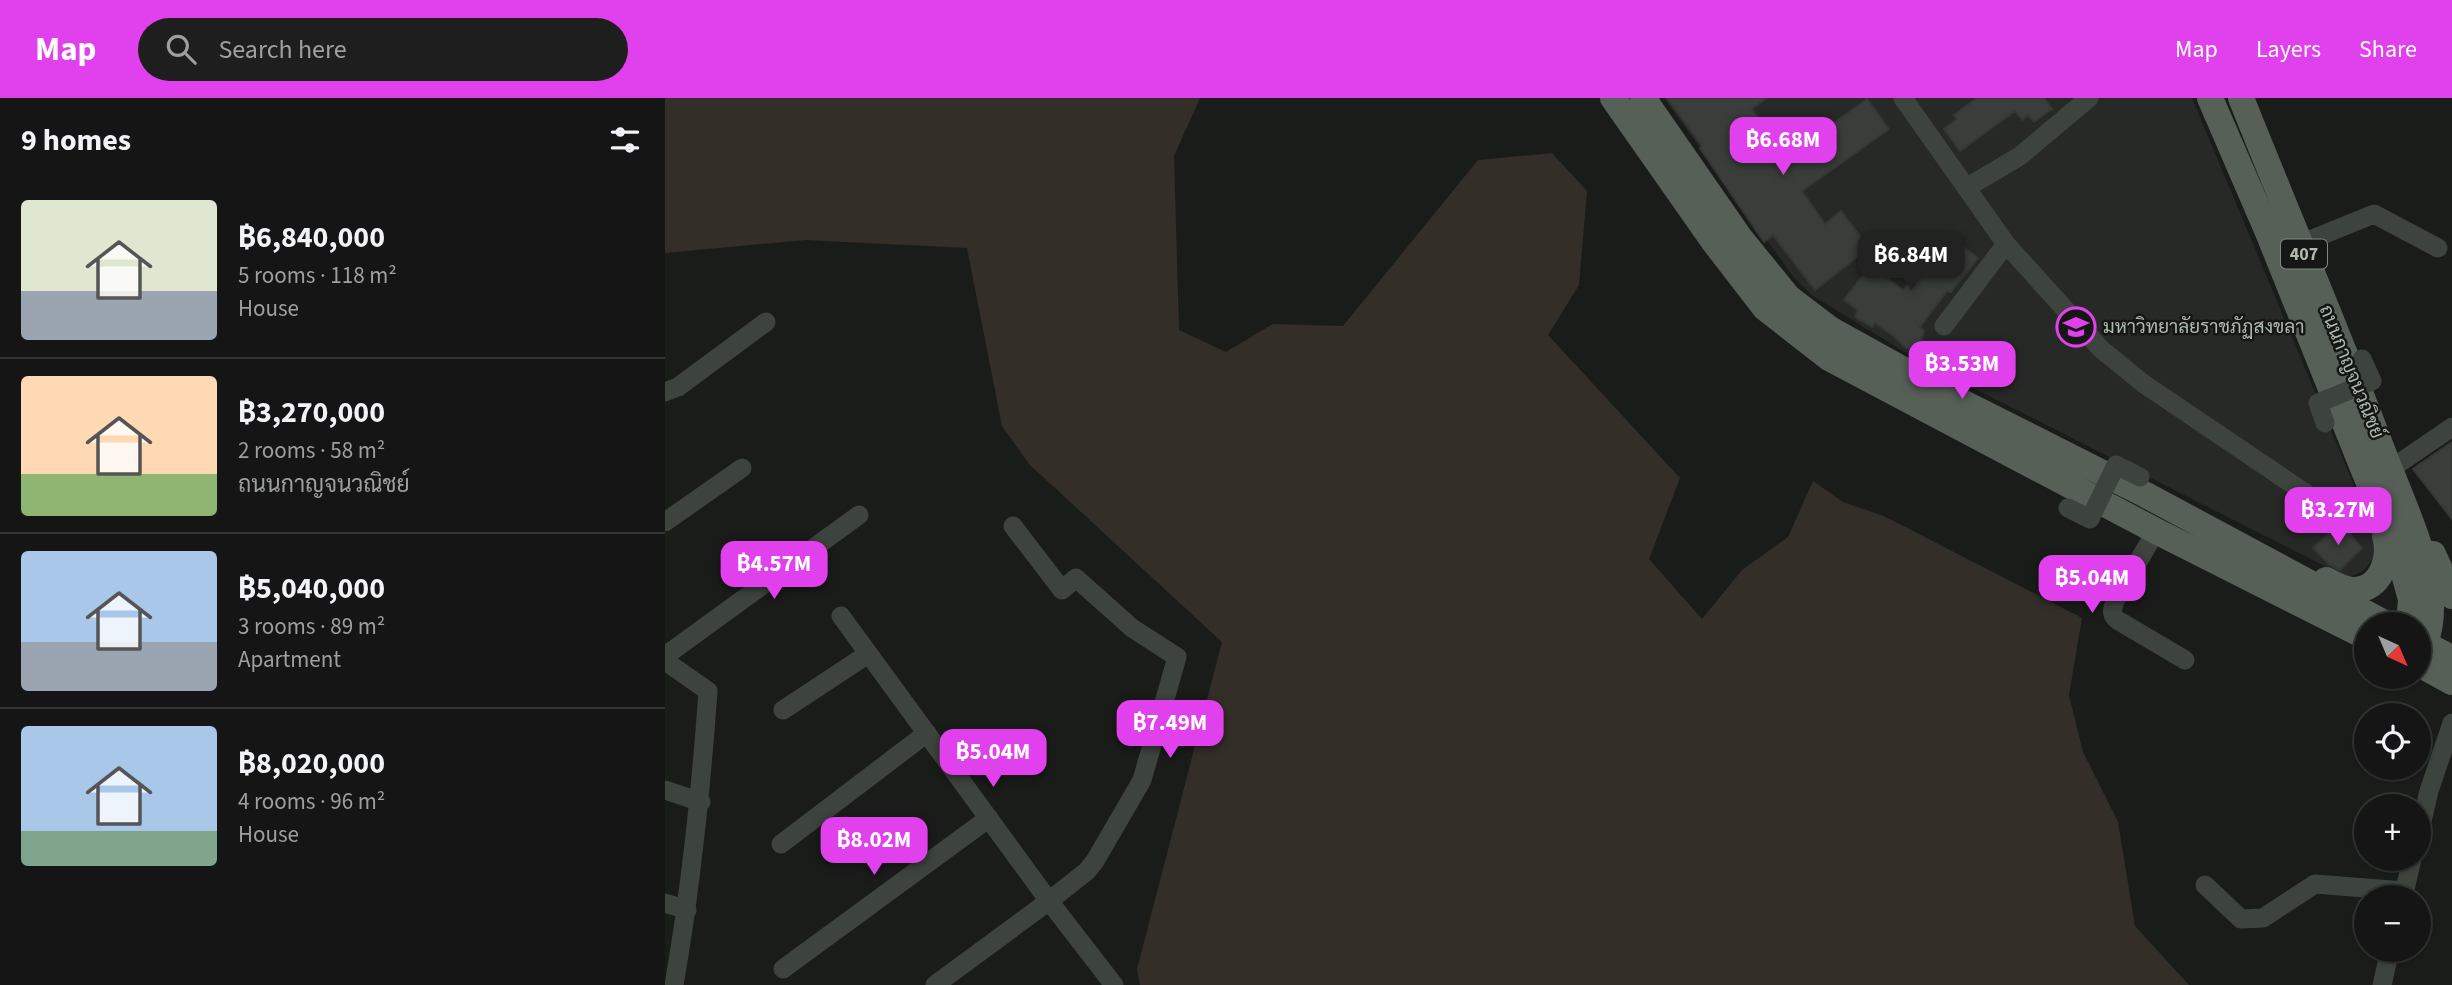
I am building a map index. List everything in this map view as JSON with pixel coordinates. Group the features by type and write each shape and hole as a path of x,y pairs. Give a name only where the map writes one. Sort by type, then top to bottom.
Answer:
{"main road":[{"path":"1613,98 1714,242 1765,308 1829,358 2156,531 2354,632"},
{"path":"1643,98 1739,238 1788,297 1819,321 1958,400 2364,612"},
{"name":"ถนนกาญจนวณิชย์","path":"2210,98 2267,230 2400,560 2414,612"},
{"name":"ถนนกาญจนวณิชย์","path":"2241,98 2367,410 2423,557 2430,590 2431,612"},
{"path":"2367,410 2395,466 2452,596"},
{"path":"2200,525 2234,535 2339,587 2352,590 2371,585 2387,563 2387,543 2379,512"}],"street":[{"path":"1903,98 2006,244 2101,349 2133,375 2322,505"},
{"path":"1966,188 2019,156 2089,98"},
{"path":"2300,244 2374,214 2438,248"},
{"path":"1944,326 2006,244"},
{"path":"665,392 678,387 766,323"},
{"path":"2325,423 2318,403 2372,381 2362,359"},
{"path":"2395,466 2452,427"},
{"path":"2068,508 2090,519 2116,466 2140,477"},
{"path":"665,522 741,468"},
{"path":"674,985 701,802 708,691 665,658 859,514"},
{"path":"935,985 1049,901 1087,871 1095,861 1142,780 1177,657 1132,628 1076,578 1062,590 1013,526"},
{"path":"2156,531 2111,611 2113,617 2119,621 2185,660"},
{"path":"841,616 1049,901 1114,985"},
{"path":"783,710 868,654"},
{"path":"2428,794 2452,723"},
{"path":"781,844 927,733"},
{"path":"665,790 701,802"},
{"path":"783,969 989,818"},
{"path":"2206,885 2241,919 2263,918 2315,884 2354,888"},
{"path":"665,903 687,910"},
{"path":"2385,984 2388,962"}],"shaded area":[{"path":"665,98 1200,98 1174,156 1179,330 1226,352 1273,324 1343,326 1478,160 1552,153 1587,191 1579,285 1548,335 1680,478 1649,559 1702,619 1742,570 1788,537 1813,481 1843,502 1884,516 2082,618 2069,695 2083,752 2118,822 2135,926 2189,985 1140,985 1137,969 1222,642 1029,464 1002,426 967,248 806,240 665,253"},
{"name":"มหาวิทยาลัยราชภัฏสงขลา","path":"1664,98 2192,98 2373,531 2374,558 2363,571 2348,578 1916,359 1813,296 1795,279"}],"building":[{"path":"1667,98 1767,98 1752,109 1786,158 1867,99 1889,129 1802,191 1825,224 1841,211 1869,248 1815,290 1773,235 1764,242 1700,148 1702,146"},
{"path":"1977,98 2044,98 2052,109 2034,122 2028,115 2022,120 2015,111 1960,151 1944,129 1957,119 1954,115"},
{"path":"1950,236 1978,258 1951,292 1947,291 1920,327 1924,331 1921,341 1915,347 1907,349 1875,323 1872,327 1855,317 1858,310 1844,300 1870,266 1903,290 1930,256 1926,250 1933,240 1945,242"},
{"path":"2452,442 2452,519 2413,469"},
{"path":"2340,523 2362,548 2340,570 2330,565 2313,548"}],"place":[{"name":"มหาวิทยาลัยราชภัฏสงขลา","path":"2076,327"}]}
